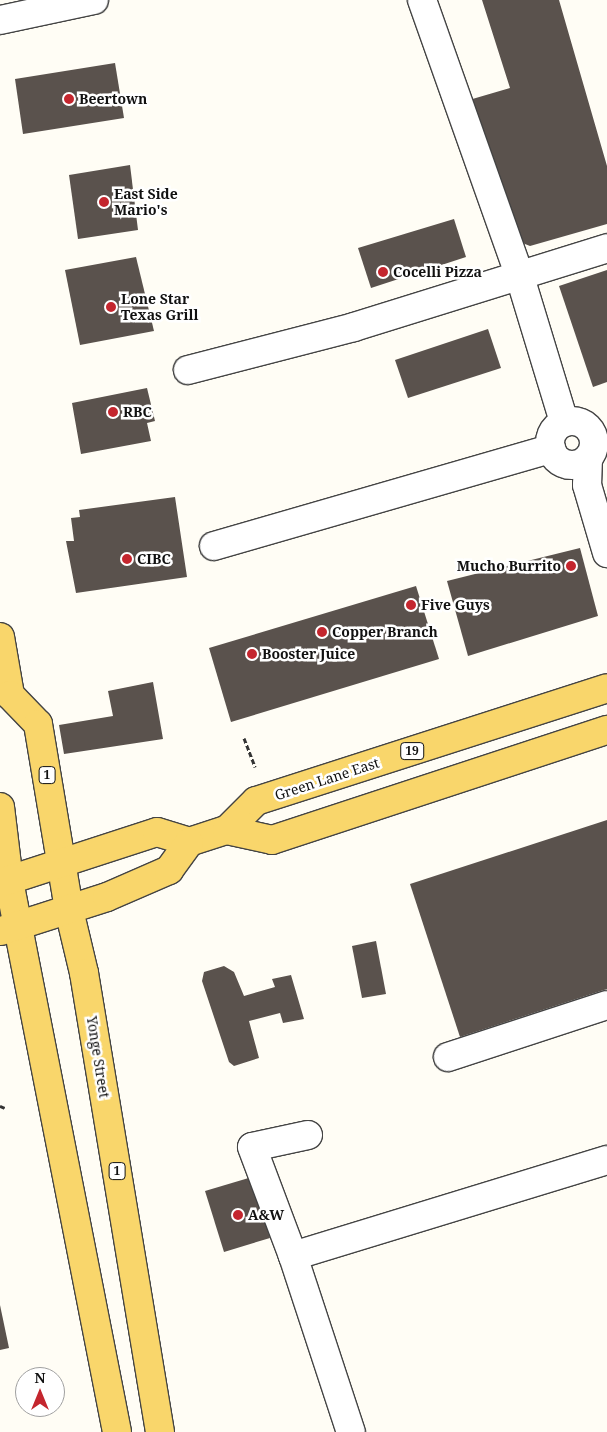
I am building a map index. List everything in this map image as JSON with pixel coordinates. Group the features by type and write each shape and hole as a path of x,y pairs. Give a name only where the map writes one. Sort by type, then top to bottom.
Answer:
{"main road":[{"name":"Yonge Street","path":"0,637 5,704 38,724 64,866 69,910 84,973 160,1432"},
{"name":"Green Lane East","path":"189,842 227,830 256,802 607,688"},
{"path":"227,830 272,840 606,732"},
{"path":"0,807 9,928 117,1432"},
{"path":"5,882 64,866 157,832 189,842 169,870 69,910 9,928"}],"lane":[{"path":"0,20 94,0"},
{"path":"422,0 520,277 564,422"},
{"path":"188,370 520,277 607,248"},
{"path":"564,422 588,427 597,445 587,485 607,553"},
{"path":"551,449 552,432 564,422"},
{"path":"551,449 568,464 597,445"},
{"path":"214,546 551,449"},
{"path":"448,1057 607,1005"},
{"path":"308,1135 252,1147 293,1256 350,1432"},
{"path":"293,1256 607,1160"}],"path":[{"path":"244,738 255,766"},
{"path":"0,1106 5,1108"}],"building":[{"path":"482,0 559,0 607,166 607,224 530,246 515,240 469,100 510,88"},
{"name":"Beertown","path":"115,63 124,118 23,134 15,79"},
{"name":"East Side Mario's","path":"130,165 138,230 78,239 69,175"},
{"path":"454,219 466,257 371,288 358,248"},
{"name":"Lone Star Texas Grill","path":"136,257 154,331 80,345 65,270"},
{"path":"607,270 607,382 593,387 559,286"},
{"path":"488,329 501,368 408,398 395,360"},
{"name":"RBC","path":"147,388 155,421 147,423 151,441 81,454 72,403"},
{"name":"CIBC","path":"175,497 187,577 76,593 66,541 74,541 71,518 80,517 79,510"},
{"path":"580,548 598,616 468,656 447,581"},
{"path":"416,586 439,659 231,722 209,648"},
{"path":"153,682 163,739 64,754 59,725 113,716 108,691"},
{"path":"607,820 607,989 460,1037 410,884"},
{"path":"376,941 386,994 362,998 352,946"},
{"path":"224,966 234,972 244,996 275,987 272,979 291,975 304,1019 283,1023 280,1013 249,1021 259,1058 234,1066 229,1062 202,981 204,972"},
{"name":"A&W","path":"252,1177 270,1238 224,1252 205,1191"},
{"path":"0,1305 9,1348 0,1350"}],"place":[{"name":"Beertown","path":"69,99"},
{"name":"East Side Mario's","path":"104,202"},
{"name":"Cocelli Pizza","path":"383,272"},
{"name":"Lone Star Texas Grill","path":"111,307"},
{"name":"RBC","path":"113,412"},
{"name":"CIBC","path":"127,559"},
{"name":"Mucho Burrito","path":"571,566"},
{"name":"Five Guys","path":"411,605"},
{"name":"Copper Branch","path":"322,632"},
{"name":"Booster Juice","path":"252,654"},
{"name":"A&W","path":"238,1215"}]}
